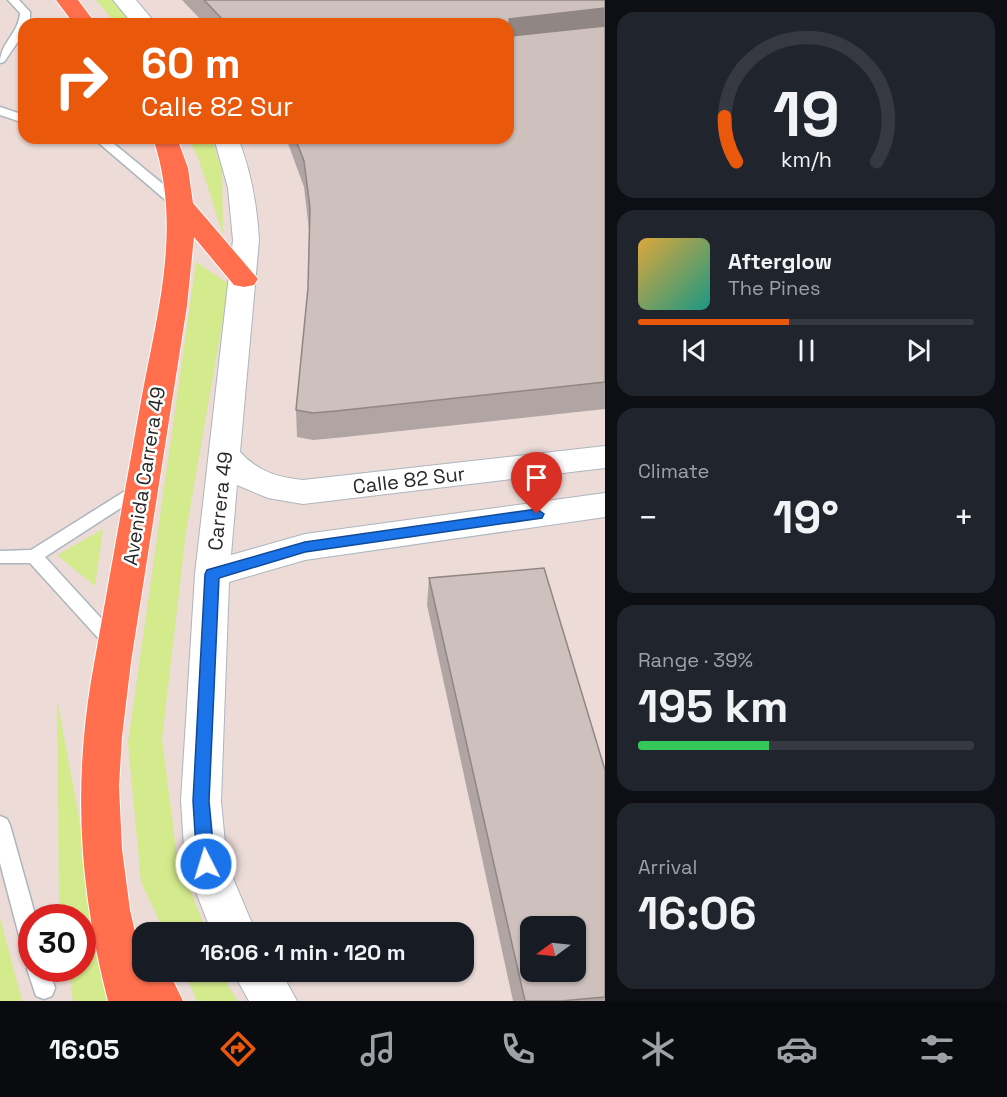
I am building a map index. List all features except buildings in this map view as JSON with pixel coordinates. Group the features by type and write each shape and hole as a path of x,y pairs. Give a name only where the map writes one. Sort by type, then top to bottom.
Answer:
{"highway":[{"path":"67,0 80,18"},
{"name":"Avenida Carrera 49","path":"98,816 101,753 116,645 176,277 182,206 173,154 168,144"},
{"path":"182,206 244,279"},
{"path":"98,816 109,869 132,935"},
{"path":"98,816 106,895 117,956 130,1001"},
{"path":"151,982 161,1001"}],"street":[{"path":"124,0 140,18"},
{"name":"Carrera 49","path":"228,144 237,168 246,211 244,279 212,574 201,801 206,864 230,922"},
{"name":"Calle 82 Sur","path":"225,455 252,481 277,489 303,492 605,457"},
{"path":"212,574 305,547 605,505"}],"lane":[{"path":"13,0 25,12 25,18"},
{"path":"0,60 18,34"},
{"path":"0,111 18,117"},
{"path":"106,144 182,206"},
{"path":"0,557 34,556 142,487"},
{"path":"34,556 116,645"},
{"path":"0,825 21,904"}],"green space":[{"path":"96,0 113,0 130,18 111,18"},
{"path":"191,144 213,144 222,169 223,234 198,157"},
{"path":"196,262 229,284 186,532 162,739 177,857 203,922 160,922 141,882 128,743"},
{"path":"103,529 95,586 57,555"},
{"path":"57,699 95,904 60,904"},
{"path":"96,909 119,1001 73,1001 71,982 96,982"},
{"path":"0,918 22,1001 0,1001"},
{"path":"188,982 226,982 238,1001 197,1001"}],"route":[{"path":"206,864 201,801 212,574 305,547 355,538 537,514"}]}
